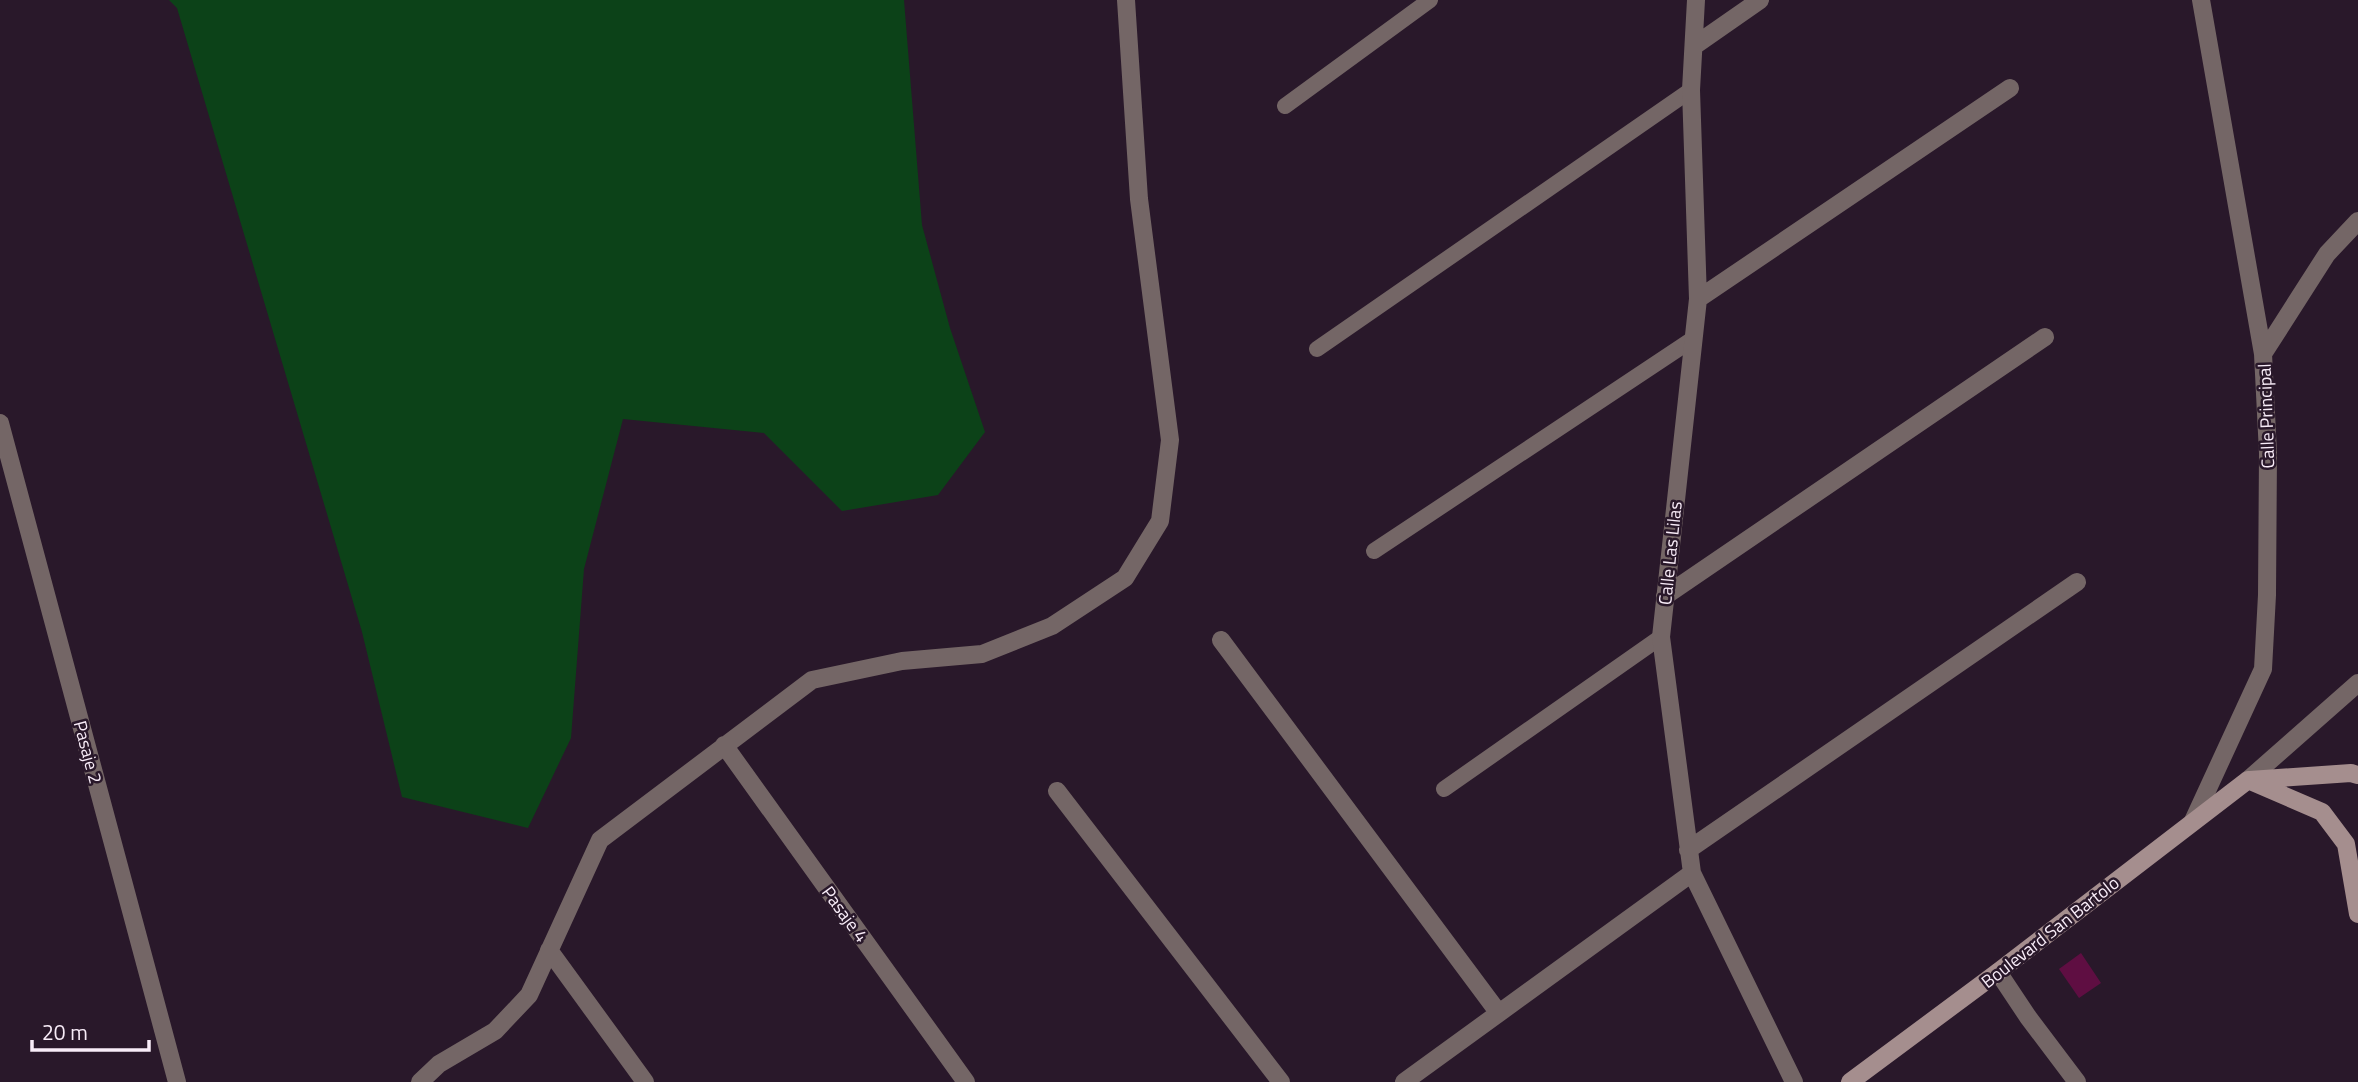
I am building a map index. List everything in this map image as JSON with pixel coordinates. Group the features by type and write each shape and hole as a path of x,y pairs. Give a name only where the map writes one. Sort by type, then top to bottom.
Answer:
{"main road":[{"path":"2248,780 2350,773 2358,775"},
{"name":"Boulevard San Bartolo","path":"1850,1082 2248,780"},
{"path":"2248,780 2322,812 2346,844 2358,914"}],"street":[{"path":"420,1082 439,1064 495,1031 528,995 600,840 812,680 902,660 982,654 1052,626 1125,578 1160,521 1170,440 1139,199 1126,0"},
{"name":"Calle Las Lilas","path":"1696,0 1691,90 1698,299 1661,637 1692,873 1794,1082"},
{"path":"1694,46 1760,0"},
{"name":"Calle Principal","path":"2193,821 2263,669 2269,453 2263,354 2201,0"},
{"path":"1698,299 2010,89"},
{"path":"2263,354 2327,254 2358,221"},
{"path":"1665,597 2045,337"},
{"name":"Pasaje 2","path":"0,423 177,1082"},
{"path":"1688,850 2077,582"},
{"path":"1221,640 1498,1012"},
{"path":"2248,780 2358,683"},
{"name":"Pasaje 4","path":"724,745 966,1082"},
{"path":"1057,791 1281,1082"},
{"path":"1404,1082 1692,873"},
{"path":"549,950 645,1082"},
{"path":"1998,972 2077,1082"}],"lane":[{"path":"1285,106 1430,0"},
{"path":"1317,349 1691,90"},
{"path":"1374,551 1693,339"},
{"path":"1444,789 1661,637"}],"green space":[{"path":"169,0 904,0 922,225 950,328 985,432 938,495 842,511 764,433 623,419 584,569 571,738 528,828 402,797 362,632 177,8"}],"building":[{"path":"2081,953 2101,983 2079,998 2059,969"}]}
